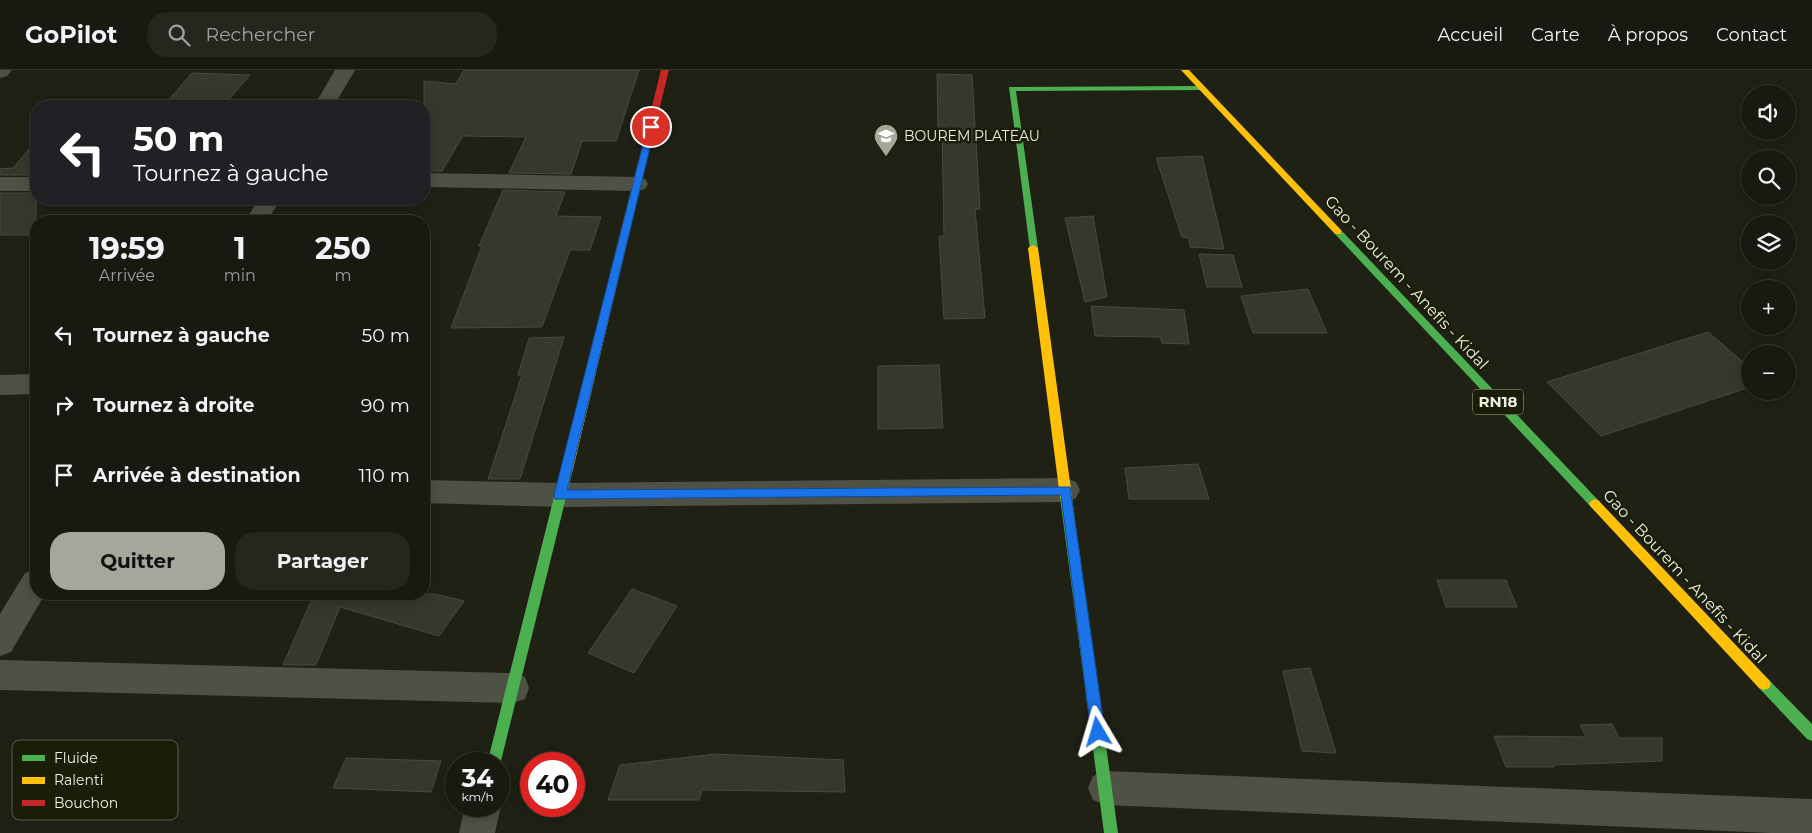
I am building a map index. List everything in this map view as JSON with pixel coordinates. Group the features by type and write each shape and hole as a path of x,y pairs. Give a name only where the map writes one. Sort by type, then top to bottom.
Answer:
{"street":[{"path":"328,100 345,70"},
{"path":"497,752 665,70"},
{"name":"Gao - Bourem - Anefis - Kidal","path":"1185,70 1812,734"},
{"path":"1111,833 1012,89 1201,88"},
{"path":"430,180 637,184"},
{"path":"0,184 30,184"},
{"path":"0,385 30,384"},
{"path":"430,492 560,495 1066,490"},
{"path":"0,642 30,592"},
{"path":"0,675 513,688"},
{"path":"1105,788 1812,817"},
{"path":"477,833 481,817"}],"building":[{"path":"464,70 639,70 616,141 582,141 571,174 509,173 526,137 463,136 442,171 430,171 430,100 424,100 424,81 456,84"},
{"path":"192,73 250,75 228,100 169,100"},
{"path":"937,74 972,75 980,209 975,209 985,318 944,319 939,236 944,236 942,128 938,128"},
{"path":"30,148 30,175 0,175 0,169 13,168"},
{"path":"1202,156 1224,249 1190,247 1189,238 1182,237 1156,158"},
{"path":"503,190 565,192 556,216 601,217 590,250 570,250 542,327 451,328 482,246 479,246"},
{"path":"0,193 30,193 30,205 36,205 36,215 30,215 30,235 0,235"},
{"path":"1093,216 1107,297 1085,302 1065,218"},
{"path":"1199,254 1233,255 1242,287 1207,287"},
{"path":"1308,289 1327,333 1253,333 1241,296"},
{"path":"1091,306 1184,310 1189,344 1162,343 1161,337 1095,336"},
{"path":"1708,332 1741,360 1741,390 1601,436 1547,382"},
{"path":"564,337 520,479 488,479 522,375 518,375 529,338"},
{"path":"939,365 943,428 878,429 878,366"},
{"path":"1198,464 1209,499 1129,499 1125,468"},
{"path":"1437,580 1506,580 1517,607 1446,607"},
{"path":"632,589 677,606 634,673 588,653"},
{"path":"430,594 435,594 464,601 439,636 340,607 316,665 283,665 311,601 430,600"},
{"path":"1310,668 1336,753 1302,751 1283,671"},
{"path":"1612,724 1619,738 1662,738 1662,761 1554,765 1554,767 1506,767 1494,736 1586,737 1580,725"},
{"path":"716,754 843,760 845,792 702,790 699,800 608,800 620,765"},
{"path":"346,758 441,761 431,792 333,788"}],"traffic: fast":[{"path":"1033,248 1012,89 1201,88"},
{"path":"1338,232 1595,504"},
{"path":"497,752 567,469"},
{"path":"1066,497 1111,833"},
{"path":"1764,684 1812,734"}],"traffic: slow":[{"path":"1185,70 1338,232"},
{"path":"567,469 642,163"},
{"path":"1033,248 1066,497"},
{"path":"1595,504 1764,684"}],"traffic: jam":[{"path":"642,163 665,70"}],"place":[{"name":"BOUREM PLATEAU","path":"886,157"}],"route":[{"path":"651,127 560,495 1066,490 1098,732"}]}
